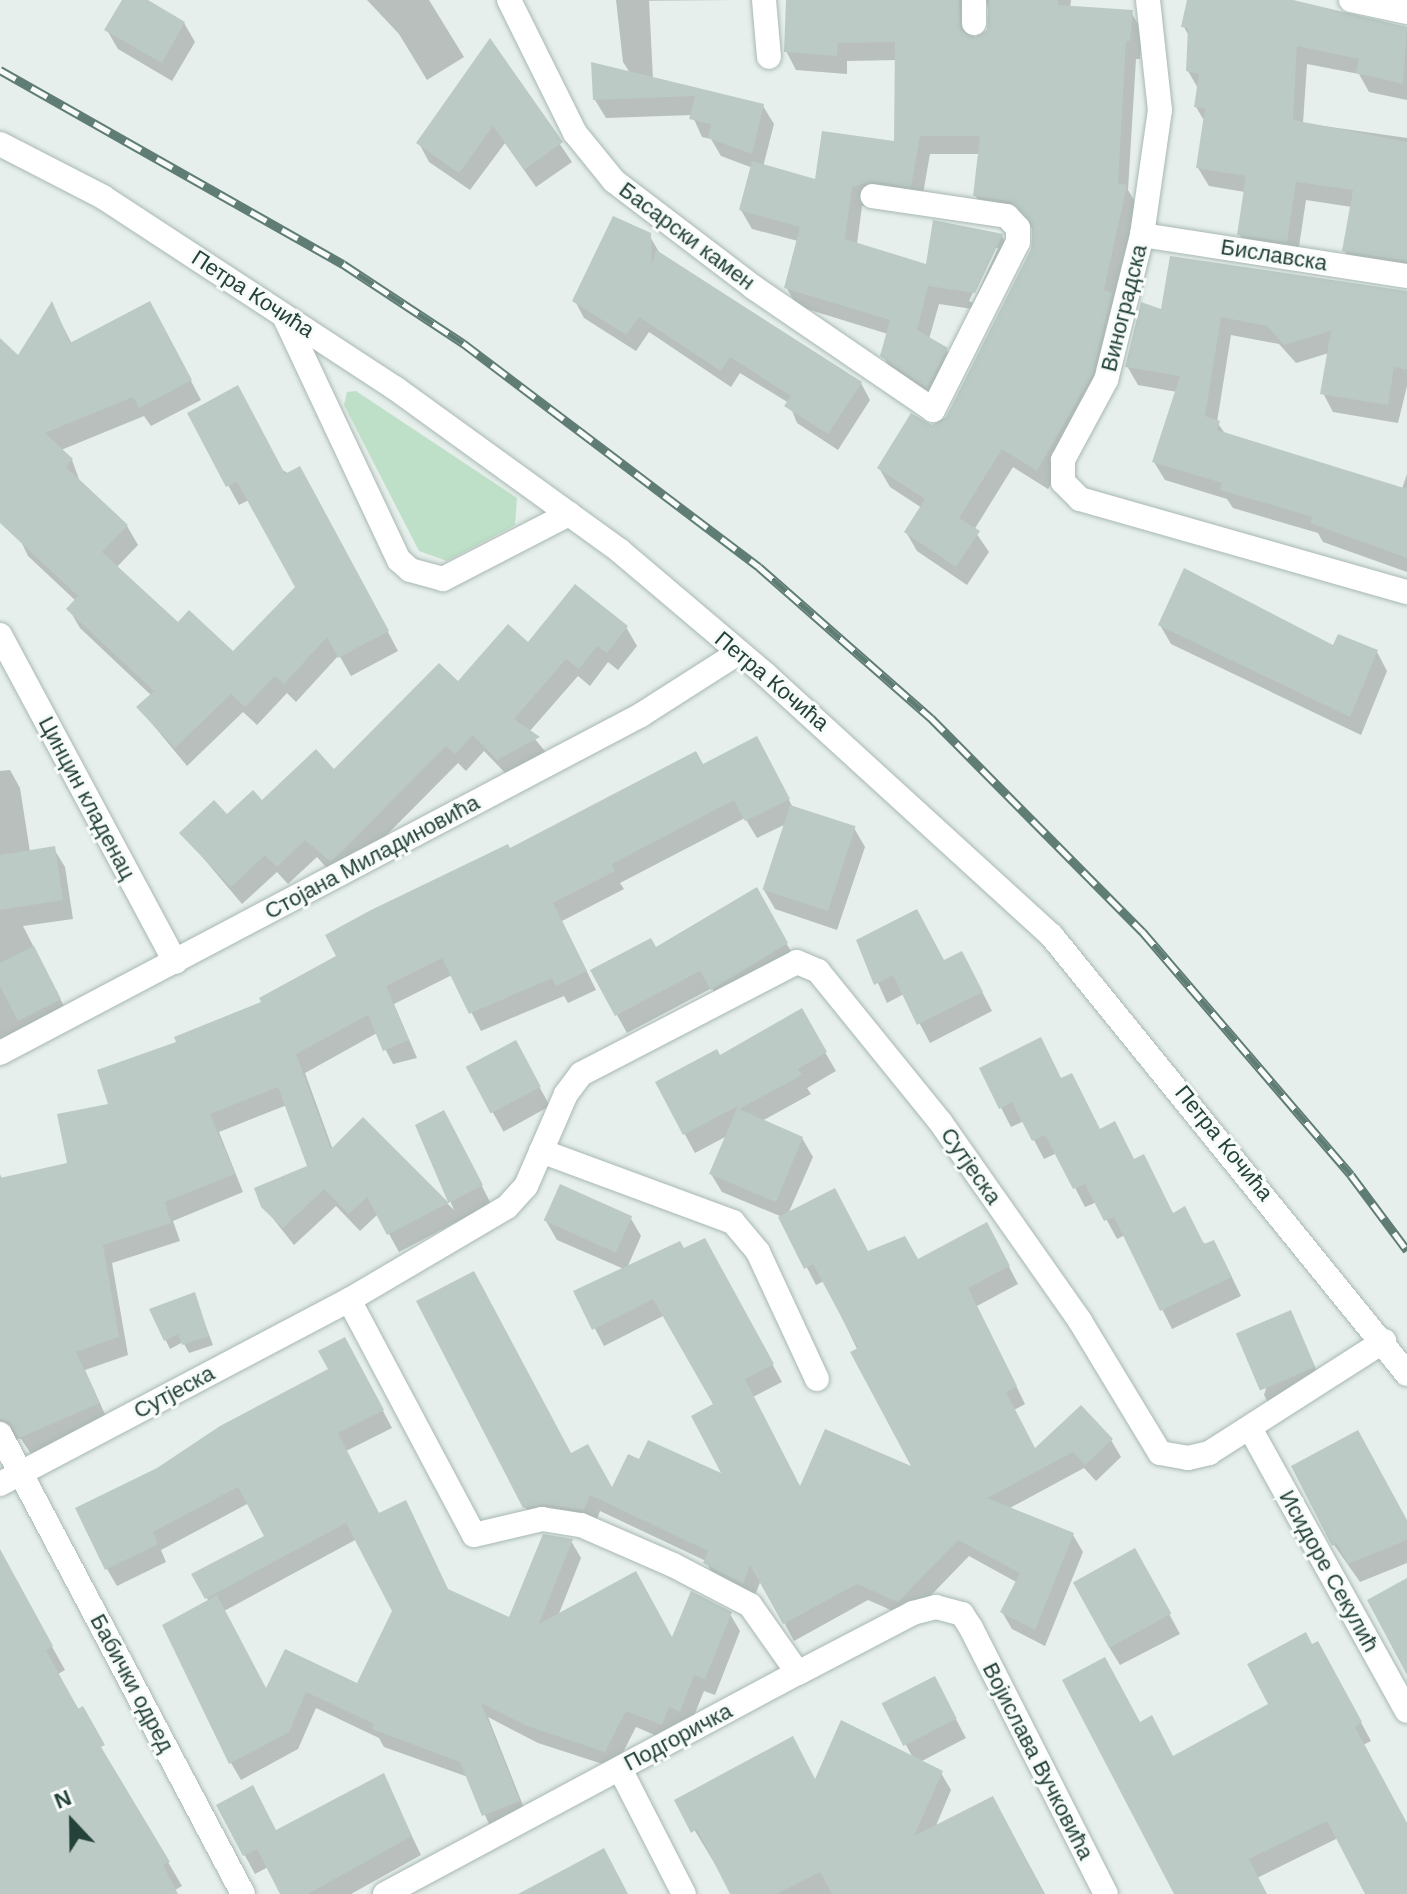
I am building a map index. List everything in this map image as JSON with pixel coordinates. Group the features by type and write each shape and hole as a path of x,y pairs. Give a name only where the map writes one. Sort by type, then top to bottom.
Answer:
{"street":[{"name":"Басарски камен","path":"509,0 575,133 614,181 753,287 933,410 1018,242 1018,228 1007,216 872,196"},
{"path":"764,0 769,57"},
{"name":"Виноградска","path":"1148,0 1160,110 1142,235 1106,380 1063,460 1063,482 1070,492 1407,592"},
{"path":"1351,0 1407,12"},
{"name":"Петра Кочића","path":"0,144 103,197 395,388 569,514 888,781 1051,935 1384,1341 1407,1374"},
{"name":"Биславска","path":"1142,235 1407,276"},
{"path":"284,314 399,560 410,570 443,579 569,514"},
{"name":"Цинцин кладенац","path":"0,635 175,962"},
{"name":"Стојана Миладиновића","path":"0,1053 641,715 738,653"},
{"name":"Сутјеска","path":"0,1484 349,1300 507,1207 526,1186 569,1087 581,1074 786,963 807,964 941,1123 1080,1321 1152,1447 1188,1458 1251,1430 1384,1341"},
{"path":"541,1151 733,1222 752,1241 817,1379"},
{"path":"349,1300 474,1535 542,1519 581,1525 673,1565 750,1605 798,1673"},
{"name":"Исидоре Секулић","path":"1251,1430 1407,1711"},
{"name":"Бабички одред","path":"0,1434 243,1894"},
{"name":"Подгоричка","path":"385,1894 926,1608 962,1614 971,1628"},
{"name":"Војислава Вучковића","path":"971,1628 1106,1894"},
{"path":"620,1769 684,1894"}],"green space":[{"path":"356,391 517,498 515,525 447,561 419,551 344,405 347,392"}],"building":[{"path":"122,0 148,0 185,22 162,63 104,30"},
{"path":"786,0 959,0 961,30 973,38 987,30 989,0 1058,0 1058,5 1133,10 1130,41 1126,41 1118,183 1127,185 1104,290 1112,293 1092,375 1037,471 1002,449 959,518 980,531 956,567 904,532 925,499 877,468 911,413 932,425 946,417 1031,249 1033,227 1010,201 973,196 980,136 920,136 911,187 873,181 852,187 845,239 926,264 933,220 1003,234 975,293 928,286 917,330 948,348 927,388 880,356 890,320 784,288 800,227 739,210 752,161 815,179 822,131 894,141 895,42 838,43 837,56 784,52"},
{"path":"1187,0 1293,0 1407,27 1403,84 1356,73 1359,59 1297,46 1293,120 1407,142 1407,261 1342,251 1353,190 1296,182 1287,242 1237,235 1246,176 1196,168 1205,108 1194,107 1199,74 1186,71 1188,28 1181,27"},
{"path":"490,38 563,142 524,170 493,126 459,173 416,143"},
{"path":"591,62 764,104 752,154 708,138 711,124 689,119 695,96 593,100"},
{"path":"613,216 651,233 652,265 656,250 862,382 828,434 784,406 791,396 730,357 721,371 639,317 626,335 572,301"},
{"path":"1170,256 1407,291 1407,370 1394,367 1388,405 1320,394 1331,331 1284,345 1267,326 1221,317 1205,416 1220,421 1217,430 1407,489 1407,558 1310,523 1313,517 1220,490 1222,483 1152,462 1180,376 1125,367 1141,302 1161,309"},
{"path":"52,301 70,343 150,301 192,380 139,408 133,397 45,433 73,459 66,467 128,525 102,552 178,622 189,610 233,651 295,587 237,482 226,487 187,413 238,385 285,474 300,466 389,631 338,658 327,637 284,684 275,676 245,707 231,694 175,748 136,707 154,691 66,609 78,596 0,523 0,338 18,355"},
{"path":"1184,568 1333,645 1338,634 1378,650 1350,717 1158,625"},
{"path":"575,584 628,626 607,653 597,646 579,669 566,659 514,719 540,737 497,760 473,735 455,754 446,746 331,862 305,840 277,867 265,855 231,887 179,833 214,800 227,814 253,790 262,800 316,749 334,769 439,663 458,681 508,624 528,642"},
{"path":"757,736 790,799 745,821 734,800 612,864 615,871 553,903 587,971 556,986 552,978 469,1014 442,958 386,986 409,1040 383,1051 368,1015 296,1054 331,1149 363,1117 448,1202 415,1125 444,1110 483,1185 387,1235 367,1197 349,1214 324,1189 283,1228 261,1207 254,1188 307,1166 278,1087 210,1114 235,1174 165,1202 171,1223 103,1245 119,1337 76,1352 100,1403 19,1438 9,1422 0,1419 0,1178 67,1163 57,1114 108,1104 97,1070 176,1042 174,1037 261,1002 259,998 336,956 325,935 371,910 508,844 510,848 696,751 703,764"},
{"path":"790,805 856,826 828,911 762,890"},
{"path":"55,846 63,900 0,910 0,855"},
{"path":"757,887 788,943 711,990 700,971 615,1016 590,970 651,938 656,947"},
{"path":"917,909 944,960 962,951 983,992 917,1025 893,975 874,985 856,940"},
{"path":"34,946 61,999 18,1021 0,986 0,963"},
{"path":"802,1008 827,1052 798,1069 802,1075 739,1109 803,1137 776,1202 709,1174 738,1106 683,1135 655,1082 717,1049 720,1055"},
{"path":"1041,1037 1061,1078 1072,1073 1100,1129 1115,1121 1134,1159 1144,1154 1173,1213 1185,1206 1204,1244 1214,1240 1232,1277 1160,1311 1114,1217 1104,1221 1085,1184 1073,1189 1045,1135 1032,1141 1012,1102 999,1109 979,1068"},
{"path":"516,1040 541,1087 491,1114 466,1067"},
{"path":"560,1184 632,1216 616,1253 544,1221"},
{"path":"835,1188 868,1251 905,1236 918,1259 987,1222 1010,1266 968,1288 1017,1386 1006,1392 1035,1448 1081,1405 1113,1439 1085,1465 1073,1452 987,1498 1074,1533 1035,1630 1000,1612 1020,1573 958,1540 898,1602 857,1584 783,1624 750,1565 743,1584 703,1563 708,1551 590,1495 584,1510 544,1504 523,1508 416,1301 474,1271 571,1453 588,1444 612,1487 628,1454 639,1459 648,1440 721,1473 691,1416 713,1404 653,1299 592,1330 573,1291 680,1241 684,1248 705,1238 774,1364 745,1379 800,1486 825,1429 911,1466 850,1352 858,1348 813,1264 804,1269 778,1217"},
{"path":"195,1292 209,1336 182,1345 178,1334 164,1341 149,1309"},
{"path":"1291,1310 1315,1367 1260,1391 1236,1333"},
{"path":"345,1337 384,1410 338,1433 379,1513 406,1500 448,1589 509,1617 543,1534 573,1539 539,1624 636,1571 672,1637 691,1591 732,1612 705,1679 694,1675 680,1712 669,1707 662,1725 626,1711 605,1752 527,1726 481,1703 520,1801 482,1816 460,1762 372,1729 374,1724 306,1692 289,1732 229,1764 162,1625 217,1595 266,1688 285,1649 357,1683 392,1611 346,1523 205,1599 191,1574 264,1536 238,1487 153,1532 158,1544 105,1570 75,1508 157,1468 220,1426 328,1369 318,1351"},
{"path":"1358,1430 1407,1520 1407,1540 1348,1564 1337,1543 1332,1546 1291,1466"},
{"path":"1135,1548 1171,1614 1109,1648 1073,1582"},
{"path":"0,1549 53,1646 46,1650 78,1709 83,1706 105,1745 101,1747 170,1862 163,1865 178,1894 0,1894"},
{"path":"1407,1578 1407,1675 1367,1600"},
{"path":"1306,1632 1312,1644 1318,1641 1362,1722 1355,1727 1407,1823 1407,1894 1365,1894 1327,1821 1249,1859 1267,1894 1174,1894 1062,1680 1105,1657 1140,1722 1152,1715 1173,1756 1268,1704 1247,1664"},
{"path":"935,1676 957,1719 903,1746 882,1703"},
{"path":"841,1720 943,1771 914,1836 993,1796 1044,1894 832,1894 820,1872 777,1894 730,1894 697,1829 691,1833 674,1800 793,1736 815,1779"},
{"path":"384,1773 412,1836 308,1894 280,1894 257,1849 243,1856 216,1805 253,1785 276,1830"},
{"path":"604,1848 628,1894 518,1894 567,1868"}],"railway":[{"path":"0,70 343,264 463,343 759,567 931,718 1142,931 1351,1175 1407,1250"}]}
